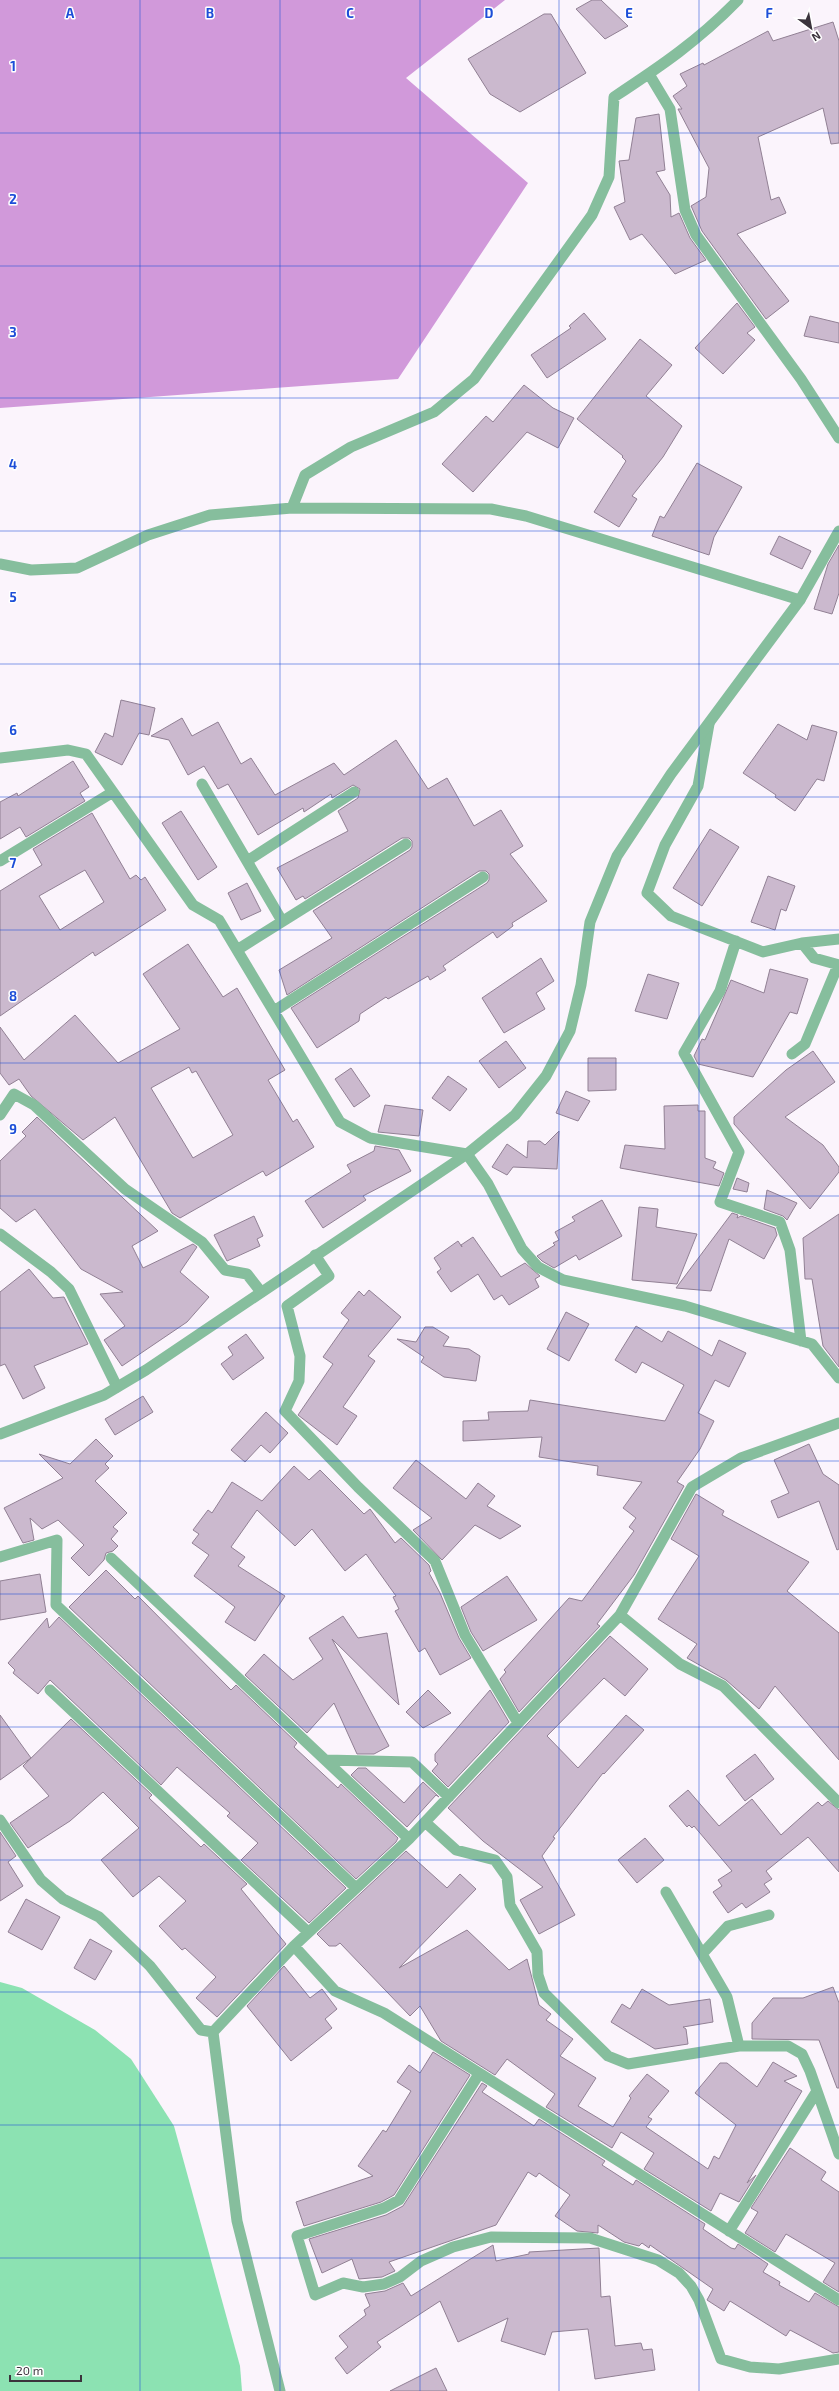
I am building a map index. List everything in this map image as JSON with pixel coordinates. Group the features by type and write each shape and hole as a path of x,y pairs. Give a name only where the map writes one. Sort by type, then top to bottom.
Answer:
{"street":[{"path":"292,508 305,475 351,447 434,412 474,379 592,216 609,177 614,97 649,74 709,30 738,0"},
{"path":"649,74 670,109 684,210 696,235 801,379 839,438"},
{"path":"0,564 31,570 77,568 148,535 210,515 292,508 492,509 526,516 800,600"},
{"path":"0,1434 104,1395 117,1387 466,1154 515,1115 546,1076 570,1031 581,985 590,922 617,856 671,774 800,600 839,531"},
{"path":"709,724 698,786 665,845 647,893 672,916 763,952 802,943 839,939"},
{"path":"0,758 68,750 86,754 192,905 220,920 340,1122 370,1138 466,1154 488,1184 522,1249 538,1267 563,1280 685,1306 812,1344 839,1378"},
{"path":"202,784 282,921"},
{"path":"0,860 113,792"},
{"path":"247,861 354,792"},
{"path":"237,950 406,844"},
{"path":"274,1011 483,877"},
{"path":"736,941 720,991 684,1053 739,1152 720,1202 780,1222 790,1250 801,1341"},
{"path":"792,1054 805,1044 838,965 814,958 802,943"},
{"path":"0,1115 14,1094 34,1105 124,1188 202,1242 225,1270 247,1274 261,1292"},
{"path":"0,1234 51,1272 69,1289 117,1387"},
{"path":"315,1256 329,1276 287,1306 300,1356 299,1381 285,1411 358,1488 436,1561 466,1635 518,1722"},
{"path":"213,2032 308,1932 409,1839 620,1615 692,1487 741,1458 839,1423"},
{"path":"0,1557 57,1540 56,1605 356,1888"},
{"path":"111,1558 409,1839"},
{"path":"620,1615 680,1664 723,1686 839,1803"},
{"path":"50,1690 308,1932"},
{"path":"326,1760 412,1762 449,1797"},
{"path":"0,1820 41,1880 63,1899 99,1917 150,1966 201,2030 213,2032"},
{"path":"425,1822 456,1850 495,1860 507,1877 510,1905 537,1952 538,1975 544,1993 608,2056 628,2064 739,2046 788,2046 802,2054 817,2091 839,2154"},
{"path":"666,1892 727,1997 739,2046"},
{"path":"702,1954 728,1926 768,1915"},
{"path":"294,1946 335,1991 384,2013 839,2300"},
{"path":"213,2032 237,2221 280,2391"},
{"path":"479,2074 399,2200 384,2208 297,2236 315,2295 343,2283 363,2287 384,2284 400,2277 421,2261 452,2248 492,2237 590,2238 658,2260 679,2273 691,2286 699,2300 721,2359 750,2367 779,2369 839,2359"},
{"path":"729,2231 817,2091"}],"shaded area":[{"path":"0,0 505,0 406,78 528,183 398,379 0,408"},
{"path":"0,1982 22,1988 95,2030 131,2059 174,2126 240,2366 242,2391 0,2391"}],"building":[{"path":"592,0 601,0 628,26 605,39 576,9"},
{"path":"544,14 551,14 586,73 520,112 490,94 468,59"},
{"path":"833,22 839,41 839,143 831,144 823,108 758,137 771,200 779,197 786,213 737,234 789,301 766,319 702,231 691,206 706,197 709,168 678,109 682,109 673,96 687,86 680,74 703,63 704,65 768,31 773,41"},
{"path":"659,114 665,170 656,172 670,195 671,217 679,213 690,238 706,260 675,274 642,234 630,240 614,207 625,202 619,161 629,160 636,118"},
{"path":"737,303 755,327 747,333 755,340 723,374 695,348"},
{"path":"584,313 606,339 547,378 531,355 571,328 569,326"},
{"path":"810,316 839,323 839,343 804,336"},
{"path":"640,339 672,365 646,396 682,426 663,457 632,496 637,499 619,527 594,512 626,461 622,457 623,456 577,419"},
{"path":"524,385 553,408 574,418 558,448 527,432 473,492 442,464 486,416 493,422"},
{"path":"697,463 742,487 714,537 709,555 652,536 660,516 664,518"},
{"path":"779,536 811,551 802,569 770,554"},
{"path":"839,545 839,593 832,614 814,609 828,564"},
{"path":"121,700 155,708 149,735 139,733 122,765 95,752 105,733 113,737"},
{"path":"182,718 192,736 218,722 241,764 251,758 275,795 334,763 344,775 396,740 428,789 447,778 474,826 501,810 523,846 510,854 547,901 512,923 513,926 497,938 493,932 443,966 446,970 430,980 428,976 388,999 386,997 360,1014 359,1021 317,1048 291,1008 487,883 489,880 489,874 486,871 479,871 287,995 279,970 332,938 313,911 410,850 412,847 412,841 409,838 402,838 305,899 303,896 296,900 277,868 348,831 338,811 358,798 360,789 353,785 332,798 331,794 304,812 303,808 258,835 228,784 218,789 204,766 188,775 169,740 151,736"},
{"path":"778,724 807,740 812,725 837,732 824,781 817,779 795,811 775,797 776,795 743,773"},
{"path":"73,761 89,787 80,793 85,801 26,837 20,827 0,839 0,802 17,793 18,796"},
{"path":"181,811 217,867 198,880 162,823"},
{"path":"92,813 130,879 136,875 141,880 145,877 166,910 95,956 93,952 0,1016 0,891 42,865 33,849","holes":["85,870 104,902 60,930 39,896"]},
{"path":"710,829 739,847 702,906 673,888"},
{"path":"768,876 795,886 786,911 781,909 775,930 751,922"},
{"path":"247,883 261,911 241,920 228,893"},
{"path":"188,944 223,997 237,988 285,1070 268,1080 293,1122 297,1119 314,1147 266,1176 263,1171 180,1218 172,1213 115,1117 83,1140 31,1096 19,1079 9,1085 0,1073 0,1027 24,1060 75,1015 118,1063 180,1029 143,974","holes":["189,1067 192,1073 196,1071 233,1135 193,1158 151,1088"]},
{"path":"541,958 554,981 536,993 545,1009 504,1033 482,998"},
{"path":"770,969 808,979 797,1014 790,1012 753,1077 698,1064 694,1056 702,1039 705,1040 731,980 764,993"},
{"path":"648,974 679,983 667,1019 635,1011"},
{"path":"506,1041 526,1068 499,1088 479,1061"},
{"path":"813,1051 835,1082 785,1117 823,1145 839,1167 839,1172 810,1209 734,1124 734,1117 786,1070"},
{"path":"588,1058 616,1058 616,1090 588,1091"},
{"path":"351,1068 370,1096 354,1107 335,1079"},
{"path":"448,1076 467,1089 450,1111 432,1098"},
{"path":"566,1091 590,1101 578,1121 556,1113"},
{"path":"385,1105 423,1110 419,1136 378,1132"},
{"path":"698,1105 698,1111 705,1111 705,1158 716,1162 713,1168 724,1173 719,1186 620,1168 625,1145 665,1149 664,1106"},
{"path":"37,1117 158,1231 132,1246 143,1268 193,1244 197,1247 180,1272 209,1297 187,1322 122,1366 104,1340 125,1326 100,1294 123,1292 81,1269 35,1209 16,1222 0,1208 0,1161 26,1136 22,1132"},
{"path":"559,1131 557,1169 513,1167 507,1175 492,1167 507,1144 527,1158 528,1141 540,1141 545,1145"},
{"path":"375,1146 399,1150 411,1171 363,1196 366,1200 323,1228 305,1201 351,1172 347,1165 374,1151"},
{"path":"737,1178 749,1183 747,1192 733,1189"},
{"path":"767,1190 797,1203 787,1220 783,1216 764,1209"},
{"path":"602,1200 622,1236 579,1260 576,1255 554,1268 542,1261 537,1256 555,1245 553,1243 559,1240 555,1232 575,1221 572,1217"},
{"path":"639,1207 658,1209 656,1227 697,1234 677,1284 632,1280"},
{"path":"732,1213 738,1215 737,1218 741,1216 775,1228 777,1235 764,1259 729,1239 711,1291 676,1288"},
{"path":"839,1214 839,1367 823,1346 812,1279 805,1279 803,1238"},
{"path":"254,1216 263,1236 257,1239 260,1246 227,1261 214,1235"},
{"path":"473,1237 501,1277 525,1263 540,1276 535,1279 539,1287 509,1305 502,1295 494,1300 478,1274 451,1292 437,1272 441,1269 434,1258 458,1241 462,1247 461,1245"},
{"path":"29,1269 53,1298 64,1297 88,1344 34,1366 45,1388 23,1399 5,1364 0,1366 0,1292"},
{"path":"369,1290 401,1317 368,1356 375,1361 343,1407 357,1416 337,1445 298,1415 333,1364 323,1357 349,1320 341,1313 359,1291 364,1296"},
{"path":"566,1312 589,1324 569,1361 547,1349"},
{"path":"636,1326 662,1342 668,1331 712,1356 719,1340 746,1353 729,1387 715,1380 698,1413 714,1421 700,1449 677,1482 684,1486 634,1575 597,1624 600,1626 519,1712 500,1679 506,1672 504,1670 569,1598 582,1601 634,1531 629,1527 636,1518 623,1508 642,1482 597,1475 598,1466 539,1457 542,1437 463,1441 463,1421 489,1420 488,1412 528,1411 530,1400 665,1421 684,1385 642,1362 636,1373 615,1360"},
{"path":"425,1327 433,1327 449,1337 443,1346 469,1349 480,1356 476,1381 444,1377 421,1362 424,1357 397,1339 416,1342"},
{"path":"246,1334 264,1358 233,1380 221,1364 233,1355 228,1347"},
{"path":"143,1396 153,1412 115,1435 105,1419"},
{"path":"266,1412 288,1433 270,1453 261,1445 245,1462 231,1450"},
{"path":"96,1439 113,1456 105,1464 109,1468 95,1481 127,1513 113,1527 118,1531 111,1539 118,1546 113,1551 106,1553 104,1560 89,1576 71,1558 84,1545 58,1520 42,1529 30,1518 34,1540 23,1543 4,1508 63,1478 39,1454 70,1464"},
{"path":"809,1444 823,1474 839,1485 839,1549 837,1550 819,1501 778,1518 771,1501 789,1493 774,1460"},
{"path":"416,1460 466,1499 478,1483 495,1496 487,1506 521,1526 500,1539 475,1525 442,1560 413,1530 432,1518 393,1488"},
{"path":"294,1466 309,1480 320,1470 364,1514 370,1509 395,1543 401,1538 429,1565 431,1571 429,1573 440,1593 459,1638 471,1658 440,1675 425,1648 419,1652 395,1611 399,1609 393,1597 396,1596 366,1554 345,1571 312,1529 295,1546 257,1510 231,1547 245,1557 238,1566 285,1596 255,1641 225,1622 235,1607 194,1576 209,1555 192,1543 199,1534 193,1530 208,1510 212,1513 232,1482 262,1501"},
{"path":"696,1494 724,1511 722,1515 809,1562 787,1591 839,1633 839,1760 775,1686 759,1709 726,1680 687,1658 697,1644 658,1619 699,1556 671,1539"},
{"path":"106,1570 135,1599 138,1596 231,1690 236,1685 297,1743 294,1747 338,1788 341,1784 398,1838 396,1842 356,1879 69,1607"},
{"path":"40,1574 46,1612 0,1620 0,1581"},
{"path":"507,1576 537,1620 483,1651 471,1632 461,1607"},
{"path":"343,1616 358,1638 387,1633 399,1705 332,1639 389,1746 374,1754 357,1754 334,1703 307,1733 245,1675 264,1654 293,1680 323,1659 309,1638"},
{"path":"59,1617 346,1888 309,1923 241,1860 258,1843 227,1816 230,1813 177,1767 161,1785 50,1680 38,1694 13,1673 15,1670 8,1663 47,1618 49,1628"},
{"path":"610,1636 648,1669 625,1696 604,1678 547,1736 578,1768 626,1715 644,1730 604,1774 603,1773 553,1837 555,1838 542,1856 575,1915 539,1934 520,1900 543,1887 483,1841 448,1808"},
{"path":"428,1690 451,1713 423,1728 406,1712"},
{"path":"490,1690 509,1722 448,1787 432,1771 438,1764 435,1761 435,1754"},
{"path":"0,1715 31,1758 0,1780"},
{"path":"71,1719 152,1795 149,1798 201,1847 204,1844 247,1884 241,1889 286,1944 217,2017 196,1998 216,1977 185,1948 182,1950 159,1926 186,1901 159,1876 133,1897 101,1860 139,1828 103,1792 70,1821 28,1848 10,1823 49,1796 23,1766"},
{"path":"755,1754 774,1779 745,1801 726,1776"},
{"path":"358,1768 366,1768 404,1803 423,1782 439,1797 436,1795 407,1827 351,1775"},
{"path":"688,1790 719,1826 752,1799 781,1835 818,1802 822,1806 828,1801 839,1810 839,1872 808,1837 766,1871 772,1879 764,1884 770,1892 746,1908 742,1903 728,1913 713,1892 722,1886 718,1880 732,1871 694,1826 692,1828 689,1825 687,1827 669,1806"},
{"path":"0,1832 16,1856 8,1862 23,1886 0,1901"},
{"path":"645,1838 664,1860 637,1883 618,1860"},
{"path":"406,1851 447,1888 460,1874 476,1889 399,1968 467,1930 509,1970 527,1959 539,2005 551,2014 546,2020 573,2039 560,2056 596,2078 578,2106 613,2127 631,2098 629,2096 647,2074 669,2091 648,2117 652,2119 646,2127 708,2169 714,2156 719,2159 736,2125 695,2093 720,2063 727,2063 757,2087 773,2062 797,2076 784,2081 802,2091 747,2183 756,2175 739,2202 720,2193 711,2211 644,2169 654,2153 621,2132 612,2148 546,2107 555,2094 507,2059 495,2075 441,2041 420,2006 410,2016 340,1943 336,1946 329,1946 317,1934"},
{"path":"26,1899 60,1917 42,1950 8,1932"},
{"path":"90,1939 112,1951 95,1980 74,1968"},
{"path":"284,1966 310,1998 322,1989 337,2009 325,2019 332,2028 291,2061 247,2006"},
{"path":"833,1987 839,2003 839,2088 837,2088 819,2040 752,2039 752,2023 773,1998 803,1998"},
{"path":"642,1989 669,2005 710,1999 713,2022 683,2027 686,2029 688,2044 655,2049 611,2022 622,2004 630,2009"},
{"path":"433,2052 470,2075 394,2195 381,2202 304,2226 296,2202 373,2176 358,2166 383,2130 386,2132 411,2091 397,2082 409,2065 420,2073"},
{"path":"482,2083 487,2086 482,2092 534,2126 539,2119 605,2161 602,2165 633,2185 636,2180 705,2224 703,2229 731,2248 735,2249 738,2244 768,2264 763,2272 780,2282 779,2285 809,2302 815,2293 839,2307 839,2352 833,2353 790,2330 786,2336 730,2301 724,2311 707,2300 713,2289 650,2245 649,2248 642,2243 639,2246 624,2242 598,2225 598,2233 577,2231 555,2216 570,2195 539,2173 536,2177 528,2172 496,2225 389,2262 395,2271 382,2277 359,2279 352,2259 322,2273 309,2239 386,2215 403,2206"},
{"path":"790,2148 826,2172 821,2180 839,2192 839,2292 823,2282 835,2263 786,2234 775,2252 745,2233 758,2212 751,2208"},
{"path":"493,2245 496,2261 529,2254 529,2252 599,2248 601,2297 610,2296 615,2346 641,2343 643,2350 652,2349 655,2370 595,2379 588,2329 552,2332 545,2355 501,2341 508,2318 458,2342 440,2301 377,2342 381,2347 347,2374 335,2358 348,2347 339,2336 366,2315 364,2310 370,2306 365,2294 385,2291 403,2283 411,2296"},
{"path":"436,2368 447,2391 390,2391"}]}
